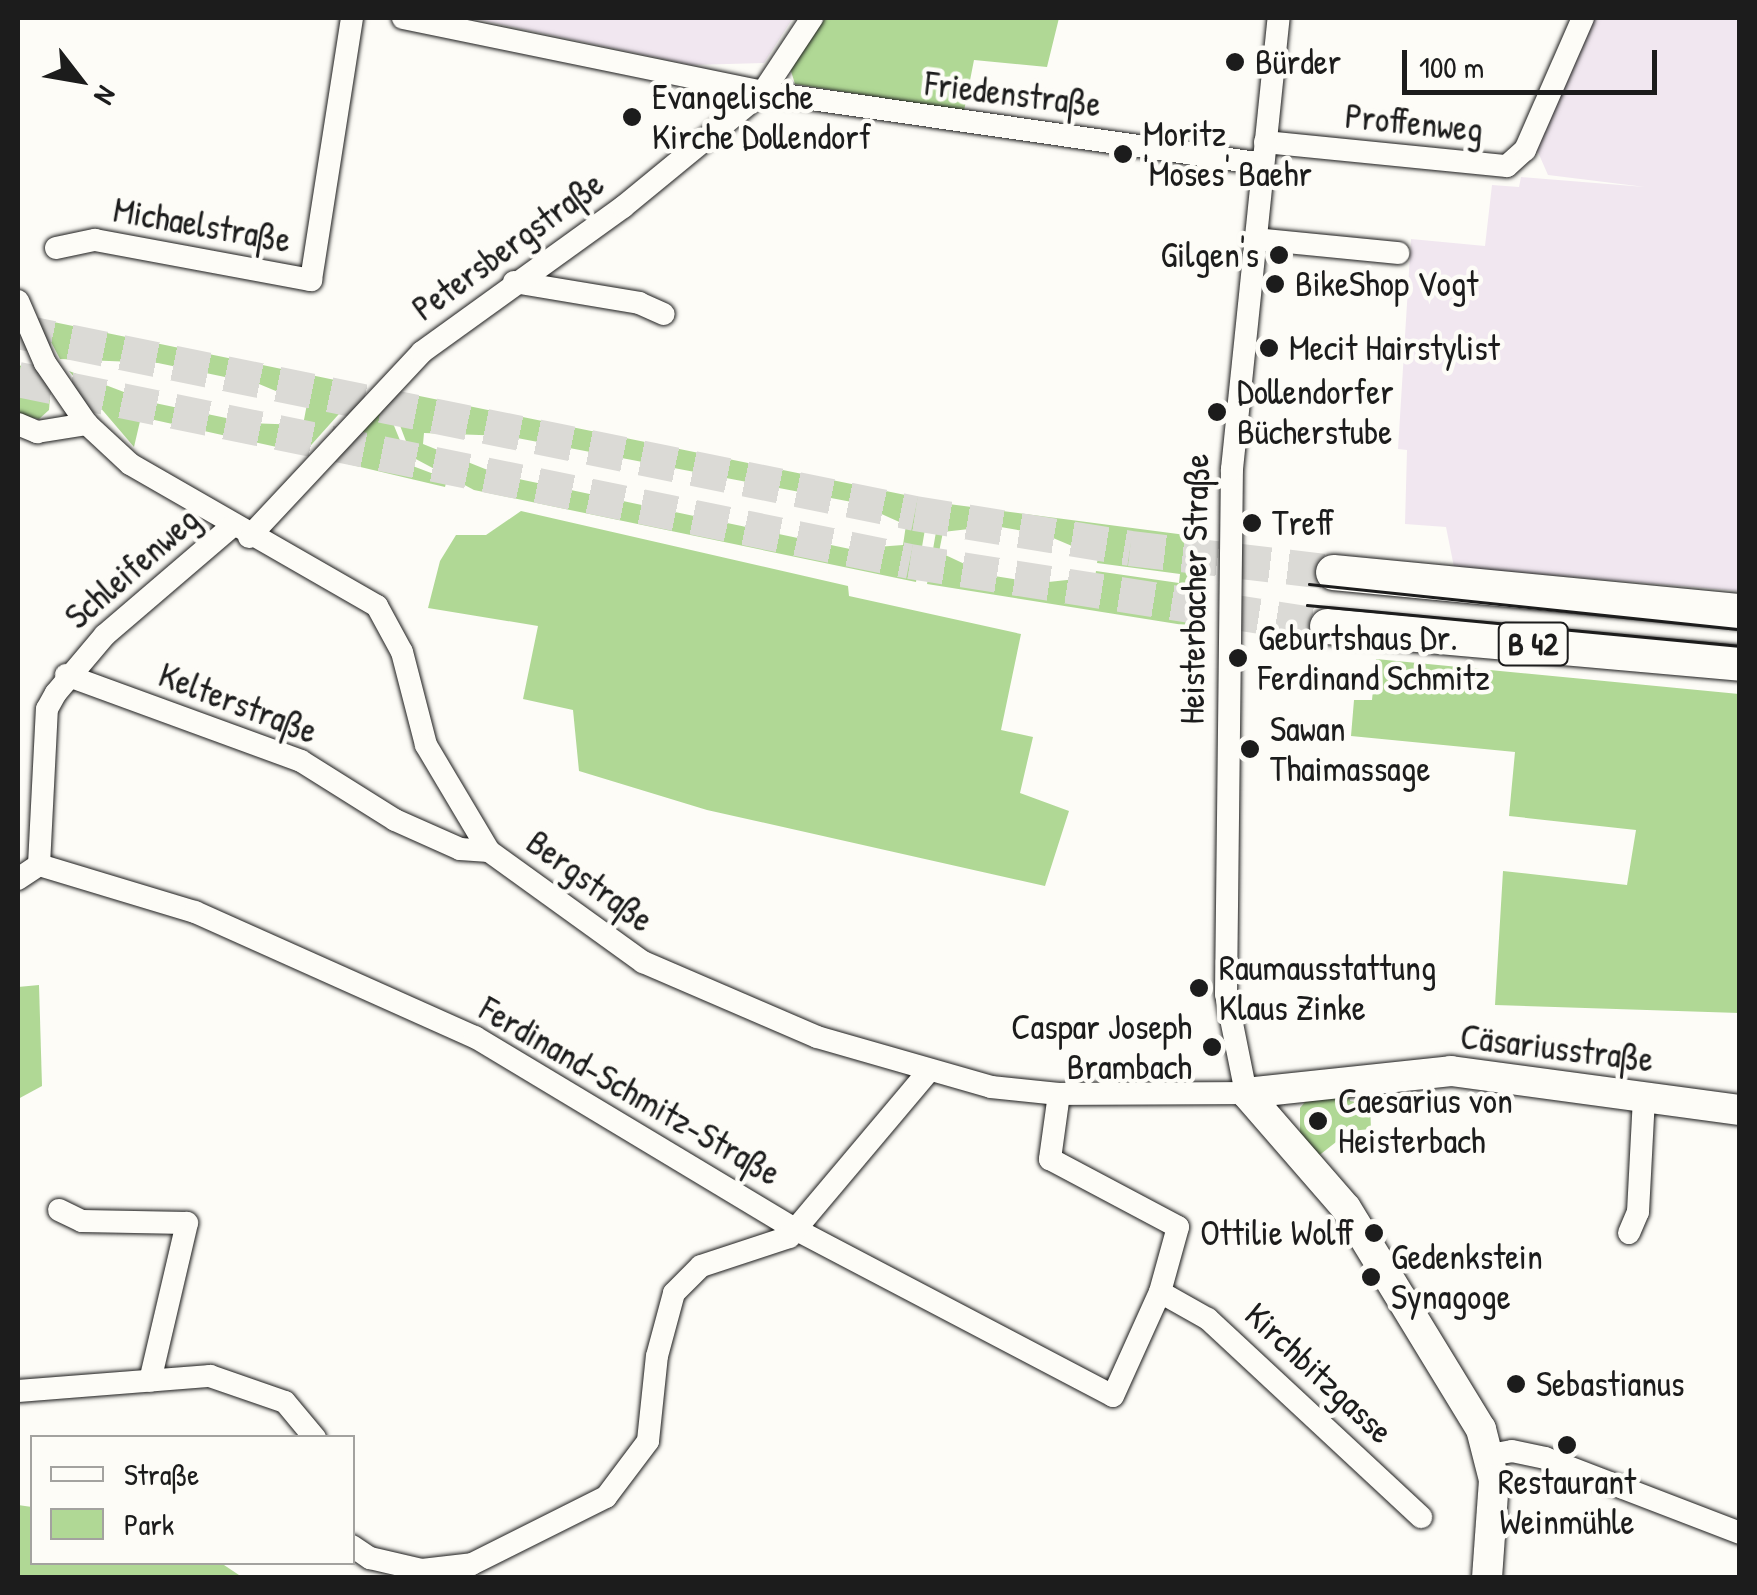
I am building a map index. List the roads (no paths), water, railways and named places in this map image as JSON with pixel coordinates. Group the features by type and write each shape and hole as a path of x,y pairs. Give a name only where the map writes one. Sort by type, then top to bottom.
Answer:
{"highway":[{"name":"B 42","path":"1333,572 1740,611"},
{"name":"B 42","path":"1327,626 1740,663"}],"main road":[{"name":"Cäsariusstraße","path":"1246,1093 1452,1071 1740,1110"},
{"path":"1290,1145 1285,1121 1306,1084"},
{"name":"Heisterbacher Straße","path":"1246,1093 1346,1208 1468,1402 1490,1454 1494,1523 1487,1578"}],"street":[{"name":"Michaelstraße","path":"56,248 96,240 310,280 352,18"},
{"name":"Friedenstraße","path":"404,18 763,92 1264,153"},
{"name":"Petersbergstraße","path":"240,532 422,352 623,207 763,92 812,18"},
{"name":"Heisterbacher Straße","path":"1246,1093 1226,994 1232,469 1279,18"},
{"name":"Proffenweg","path":"1264,153 1496,167 1518,158 1582,18"},
{"path":"1255,238 1398,253"},
{"path":"514,282 639,303 664,314"},
{"name":"Bergstraße","path":"18,302 45,362 87,424 156,483 377,606 392,626 426,745 489,852 612,942 688,985 902,1063 990,1087 1059,1094 1246,1093"},
{"path":"18,424 37,432 87,424"},
{"name":"Schleifenweg","path":"39,865 47,709 66,675 240,532"},
{"name":"Kelterstraße","path":"66,675 301,761 396,820 460,849 489,852"},
{"path":"18,879 39,865"},
{"name":"Ferdinand-Schmitz-Straße","path":"39,865 195,912 475,1036 794,1229 1113,1396 1160,1292"},
{"path":"902,1063 902,1104"},
{"path":"355,1548 370,1558 422,1570 472,1564 606,1497 648,1442 657,1356 674,1292 701,1266 789,1237 929,1071"},
{"path":"1059,1094 1050,1159 1178,1227 1160,1292"},
{"path":"1628,1232 1638,1212 1644,1096"},
{"path":"59,1210 82,1222 187,1223 150,1382"},
{"name":"Kirchbitzgasse","path":"1160,1292 1208,1319 1422,1517"},
{"path":"18,1391 210,1376 236,1381 285,1402 312,1435"},
{"path":"1490,1454 1512,1450 1545,1458 1740,1533"}],"tunnel":[{"path":"18,331 915,513 1130,548 1333,572"},
{"path":"18,379 910,561 1327,626"}],"tram line":[{"path":"1309,584 1740,629"},
{"path":"1307,605 1740,646"}],"place":[{"name":"Bürder","path":"1235,62"},
{"name":"Evangelische Kirche Dollendorf","path":"632,117"},
{"name":"Moritz 'Moses' Baehr","path":"1123,154"},
{"name":"Gilgen's","path":"1279,255"},
{"name":"BikeShop Vogt","path":"1275,284"},
{"name":"Mecit Hairstylist","path":"1269,348"},
{"name":"Dollendorfer Bücherstube","path":"1217,412"},
{"name":"Treff","path":"1252,523"},
{"name":"Geburtshaus Dr. Ferdinand Schmitz","path":"1238,658"},
{"name":"Sawan Thaimassage","path":"1250,749"},
{"name":"Raumausstattung Klaus Zinke","path":"1199,988"},
{"name":"Caspar Joseph Brambach","path":"1212,1047"},
{"name":"Caesarius von Heisterbach","path":"1318,1121"},
{"name":"Ottilie Wolff","path":"1374,1233"},
{"name":"Gedenkstein Synagoge","path":"1371,1277"},
{"name":"Sebastianus","path":"1516,1384"},
{"name":"Restaurant Weinmühle","path":"1567,1445"}]}
